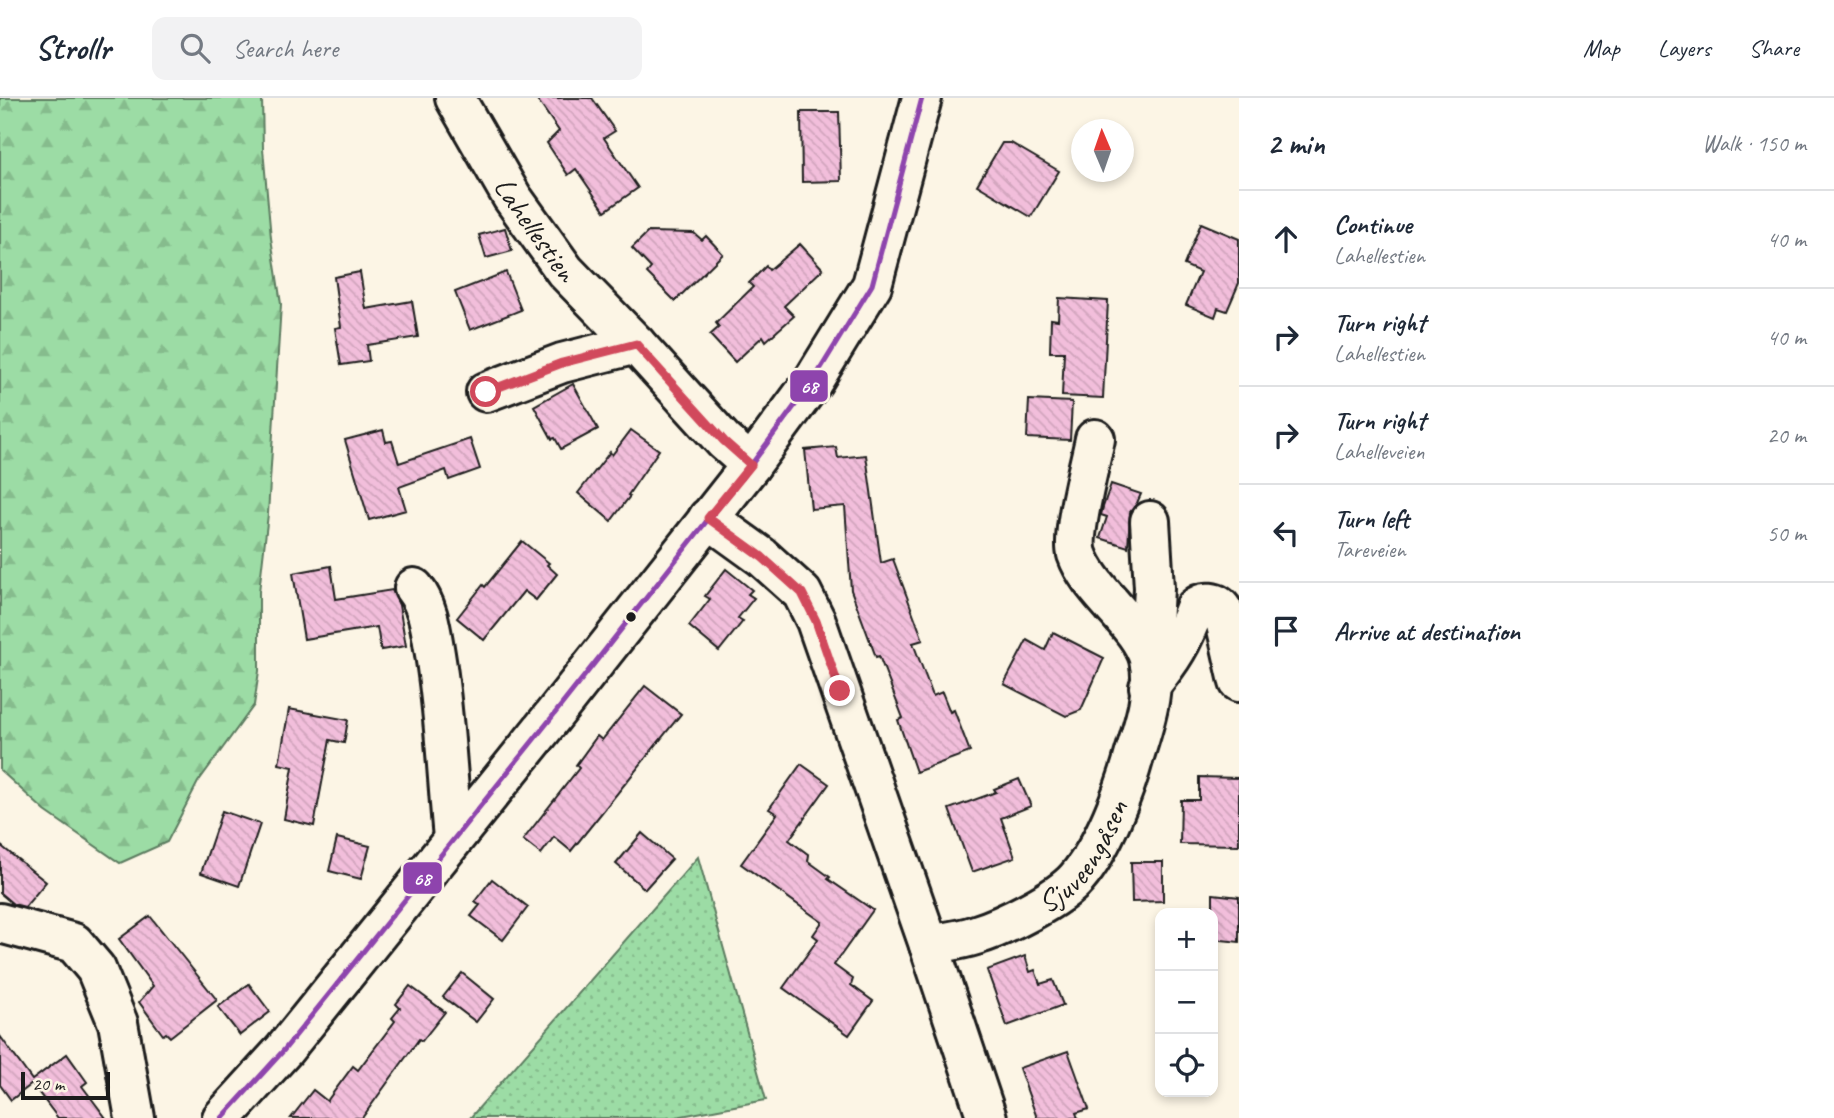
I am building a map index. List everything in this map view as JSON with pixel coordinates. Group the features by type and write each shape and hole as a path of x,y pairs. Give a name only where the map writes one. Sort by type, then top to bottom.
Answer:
{"street":[{"name":"Lahellestien","path":"455,98 512,197 565,271 724,441 751,465"},
{"path":"222,1118 284,1050 552,717 751,465 813,381 872,285 922,98"},
{"path":"486,392 562,363 636,344"},
{"name":"Sjuveengåsen","path":"1095,439 1074,543 1080,561 1095,584 1146,650 1150,664 1149,687"},
{"path":"708,518 762,557 802,593 816,621 987,1118"},
{"name":"Sjuveengåsen","path":"929,945 977,935 1050,900 1078,877 1097,846 1129,777 1146,713 1154,588 1150,521"},
{"path":"414,588 425,606 438,673 447,744 453,838"},
{"path":"1149,687 1174,657 1185,637 1195,608 1206,603 1217,604 1223,611 1239,682"},
{"path":"0,923 74,943 96,969 118,1023 135,1118"}],"green space":[{"path":"0,98 262,98 263,149 271,238 281,304 268,514 259,592 259,671 254,705 198,782 167,842 120,863 45,811 0,770"},
{"path":"698,857 766,1100 671,1118 470,1118"}],"building":[{"path":"536,98 592,98 615,131 604,138 638,188 605,211 576,169 568,175 547,143 559,131"},
{"path":"801,112 839,112 841,181 802,182"},
{"path":"1002,143 1011,143 1059,171 1031,217 977,185"},
{"path":"1201,223 1239,239 1239,283 1227,311 1218,308 1215,317 1186,305 1200,272 1184,265"},
{"path":"505,228 512,251 486,258 479,235"},
{"path":"648,232 694,233 702,240 706,236 723,254 675,301 647,273 651,268 632,248"},
{"path":"800,244 823,269 784,306 794,316 766,341 763,336 735,362 710,335 719,327 716,323 753,287 749,283 766,266 769,270"},
{"path":"360,272 366,309 412,301 418,337 367,345 369,361 341,365 335,328 341,327 334,277"},
{"path":"506,272 521,310 470,330 455,292"},
{"path":"1059,298 1108,301 1103,398 1062,396 1064,352 1050,352 1051,319 1058,320"},
{"path":"573,384 598,429 561,449 555,438 552,439 534,406"},
{"path":"1029,400 1072,402 1070,440 1027,438"},
{"path":"383,430 386,442 392,441 399,463 470,439 480,469 449,480 446,470 399,487 406,510 369,520 345,440"},
{"path":"631,430 659,450 611,521 578,493"},
{"path":"836,447 838,458 866,455 881,563 893,559 923,640 913,643 933,696 942,692 950,712 954,710 970,752 916,772 898,720 903,718 851,590 845,506 811,509 805,450"},
{"path":"1111,484 1141,494 1130,512 1128,547 1100,538 1107,517 1101,515"},
{"path":"522,541 549,563 547,565 557,574 536,600 524,591 484,640 457,618"},
{"path":"331,566 336,599 392,590 399,605 406,646 381,650 377,627 304,639 293,573"},
{"path":"726,569 752,590 748,594 754,598 738,618 743,621 719,651 689,626 710,599 705,596"},
{"path":"1053,632 1104,658 1081,710 1066,716 1004,684 1027,640 1045,650"},
{"path":"645,686 681,714 571,851 554,837 541,854 523,840 579,768 576,765 597,736 602,740"},
{"path":"289,709 348,720 344,743 330,740 314,826 284,819 293,767 279,764"},
{"path":"801,764 829,784 789,840 809,855 808,861 830,877 828,879 873,910 834,965 853,979 851,985 873,1001 849,1035 783,988 818,939 813,935 822,922 741,864 777,814 769,809"},
{"path":"1199,777 1239,778 1239,845 1180,844 1181,800 1199,800"},
{"path":"1019,779 1031,806 1001,818 1015,857 972,872 949,809 996,792 994,789"},
{"path":"222,811 260,824 239,886 201,873"},
{"path":"642,833 672,859 645,889 616,864"},
{"path":"337,838 370,846 361,879 329,871"},
{"path":"0,845 46,882 25,907 13,904 0,893"},
{"path":"1131,862 1163,862 1163,901 1132,902"},
{"path":"492,879 528,907 503,940 471,916 480,905 475,901"},
{"path":"1213,894 1239,897 1239,942 1218,940 1218,908 1213,908"},
{"path":"150,916 217,1000 170,1037 166,1033 163,1035 139,1002 153,986 119,939"},
{"path":"1025,956 1030,972 1035,970 1040,984 1053,980 1063,1005 1007,1026 987,970"},
{"path":"462,973 494,999 476,1022 443,997"},
{"path":"249,984 270,1012 240,1035 218,1007"},
{"path":"410,986 445,1012 422,1041 419,1039 362,1118 291,1118 313,1090 327,1101 353,1066 358,1070 395,1021 392,1018 400,1008 396,1004"},
{"path":"0,1036 32,1080 67,1054 87,1082 82,1086 106,1118 58,1118 32,1084 11,1100 0,1085"},
{"path":"1068,1051 1089,1109 1076,1113 1078,1118 1037,1118 1019,1068"}],"transit line":[{"name":"68","path":"222,1118 284,1050 552,717 751,465 813,381 872,285 922,98"}],"route":[{"path":"486,392 562,363 636,344 724,441 751,465 708,518 762,557 802,593 816,621 840,691"}]}
